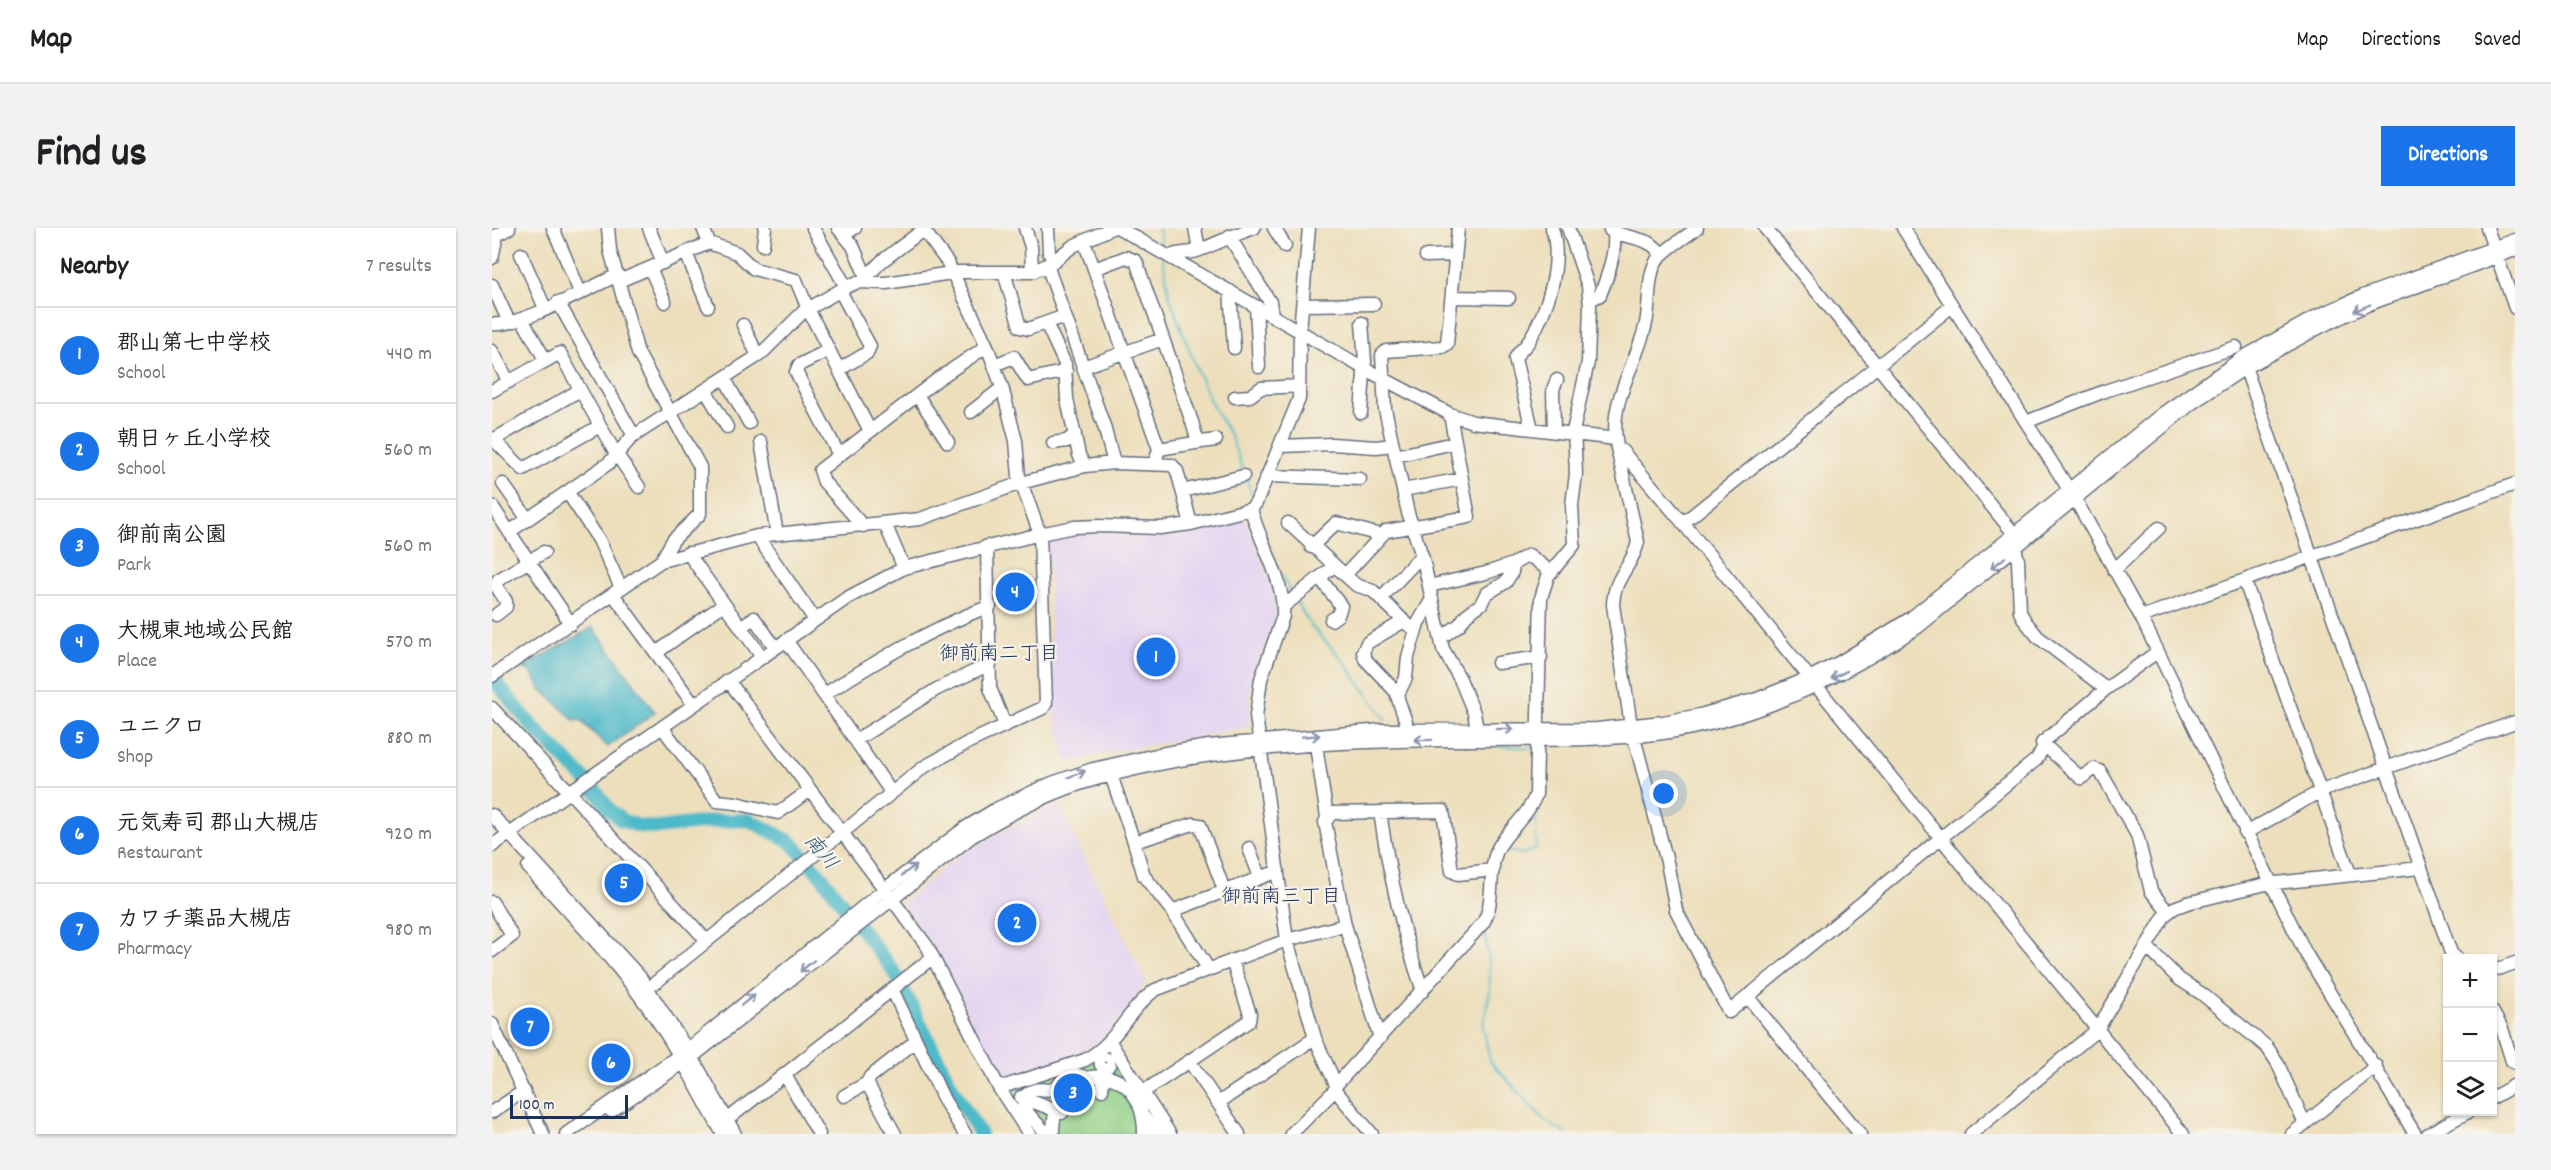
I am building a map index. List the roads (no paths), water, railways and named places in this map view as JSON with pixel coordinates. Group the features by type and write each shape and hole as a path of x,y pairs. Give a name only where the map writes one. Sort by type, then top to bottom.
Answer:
{"street":[{"path":"492,258 496,248 496,237 509,228"},
{"path":"552,228 580,292"},
{"path":"608,228 610,250 638,353 699,467 700,509 698,516 671,543 661,561"},
{"path":"649,228 663,263"},
{"path":"703,228 709,243"},
{"path":"763,245 765,228"},
{"path":"813,228 870,346 867,353 840,369"},
{"path":"855,228 840,231 853,246 867,279"},
{"path":"1025,228 1031,246 1032,272"},
{"path":"1048,228 1048,259 1114,463"},
{"path":"509,532 568,493 618,454 634,436 758,356 808,309 843,289 867,279 886,283 953,273 1032,272 1048,259 1112,228"},
{"path":"1119,228 1137,233 1156,250 1384,380 1450,414 1473,422 1574,433 1616,443 2183,1134"},
{"path":"1195,228 1199,250"},
{"path":"1169,257 1199,250 1252,228"},
{"path":"1274,228 1285,246"},
{"path":"501,840 780,643 863,588 904,568 987,546 1074,527 1160,528 1191,524 1251,509 1268,476 1297,405 1300,331 1309,228"},
{"path":"1458,228 1447,344 1442,347 1385,351 1382,355 1385,409 1412,526 1422,555 1443,648 1460,679 1474,713 1477,729"},
{"path":"1532,429 1515,359 1529,341 1538,321 1555,270 1557,258 1552,228"},
{"path":"1291,1134 1423,991 1486,918 1498,849 1534,799 1538,774 1541,598 1551,572 1574,545 1572,505 1576,474 1574,433 1588,362 1590,300 1588,286 1568,228"},
{"path":"1697,228 1659,258 1655,266 1646,325 1622,392 1616,443 1638,542 1635,553 1613,589 1613,605 1633,731 1667,862 1676,910 1728,1012 2037,759 2044,746 2042,743 2106,689 2157,652"},
{"path":"1765,228 2011,530 2018,560 2020,612 2025,621 2038,637 2106,689"},
{"path":"1903,228 2072,494 2141,617 2305,952 2415,1134"},
{"path":"2487,228 2515,308"},
{"path":"655,983 924,767 1005,724 1041,709 1046,703 1040,534 1021,483 1016,441 1002,388 987,346 953,273 923,229 882,261 867,279"},
{"path":"1590,300 1600,295 1608,276 1612,229 1648,242 1658,250 1659,258"},
{"path":"1229,236 1270,302 1272,315"},
{"path":"572,1134 626,1102 685,1056 865,913 964,828 996,809 1052,783 1093,769 1165,753 1597,729 1633,731 1813,682 1880,652 1918,627 2072,494 2192,403 2241,358 2317,316 2363,296 2495,252 2515,240"},
{"path":"1084,241 1159,449 1155,462"},
{"path":"492,324 522,319 580,292 650,268 709,243 737,253 754,269 795,279 870,431"},
{"path":"2495,252 2515,250"},
{"path":"686,253 708,306"},
{"path":"521,254 545,308"},
{"path":"1426,256 1455,255"},
{"path":"1094,269 1126,257 1136,261 1195,430 1197,439 1195,443"},
{"path":"650,268 665,302"},
{"path":"1004,272 1020,327 1028,329 1065,316"},
{"path":"492,285 509,322"},
{"path":"1230,291 1234,348"},
{"path":"1452,297 1509,298"},
{"path":"558,302 634,436"},
{"path":"1303,305 1374,304"},
{"path":"1256,306 1259,367"},
{"path":"1683,523 1952,306"},
{"path":"522,319 546,361"},
{"path":"1046,323 1060,351 1066,371 1066,394 1079,454 1085,466"},
{"path":"1362,323 1365,369 1362,413"},
{"path":"743,325 758,356"},
{"path":"1083,367 1163,339"},
{"path":"863,526 821,476 820,470 917,395 987,346"},
{"path":"829,350 799,365 796,372 839,455"},
{"path":"492,351 509,382"},
{"path":"492,391 560,353 600,426 639,487"},
{"path":"994,365 1012,357 1016,358 1028,380 1066,371"},
{"path":"2026,422 2105,391 2241,358"},
{"path":"2241,358 2452,954"},
{"path":"725,379 749,423"},
{"path":"1554,431 1553,389 1557,380"},
{"path":"1235,397 1250,396 1259,388 1299,386"},
{"path":"971,412 1002,388"},
{"path":"580,390 493,439 523,469 600,426"},
{"path":"706,391 727,427"},
{"path":"917,395 948,442"},
{"path":"1345,575 1386,531 1469,517 1450,414"},
{"path":"1053,442 1067,441 1075,435"},
{"path":"1159,449 1216,440"},
{"path":"761,442 777,534"},
{"path":"1281,446 1332,444 1376,447 1394,451 1454,443"},
{"path":"492,676 661,561 757,536 920,519 1021,483 1085,466 1114,463 1155,462 1170,464 1176,468 1191,524"},
{"path":"1183,491 1243,476"},
{"path":"1268,476 1360,479"},
{"path":"1403,490 1462,479"},
{"path":"502,484 527,519"},
{"path":"2141,617 2515,484"},
{"path":"568,493 599,540 617,591 656,653 694,705"},
{"path":"492,506 571,624"},
{"path":"1251,509 1284,606 1283,616 1258,696 1256,716 1287,940 1315,1038 1336,1087 1372,1134"},
{"path":"1311,547 1333,524 1339,522 1380,535"},
{"path":"1288,523 1311,547 1356,585 1373,591 1416,630"},
{"path":"885,524 904,568"},
{"path":"2114,570 2159,528"},
{"path":"757,536 815,620"},
{"path":"987,546 991,691 1005,724"},
{"path":"496,615 506,607 506,601 497,587 497,581 544,552"},
{"path":"688,553 762,657"},
{"path":"1381,598 1422,555"},
{"path":"1430,592 1513,564 1529,555 1551,572"},
{"path":"1441,638 1460,624 1486,594 1506,582 1512,572 1513,564"},
{"path":"1284,606 1335,566"},
{"path":"1320,578 1341,606 1338,615 1331,620"},
{"path":"2244,582 2350,874"},
{"path":"1398,694 1406,678 1406,668 1416,630 1430,592"},
{"path":"656,653 724,604"},
{"path":"825,694 905,644 936,628 990,606"},
{"path":"740,627 754,618 780,643 825,694 891,792"},
{"path":"1404,621 1367,643 1363,652 1365,658 1398,694 1406,722"},
{"path":"1498,663 1541,657"},
{"path":"856,740 930,693 990,664"},
{"path":"728,680 888,893 933,957 999,1088 1029,1134"},
{"path":"492,708 707,941"},
{"path":"2245,833 2321,791 2515,722"},
{"path":"662,727 719,802 736,803 778,813 810,790"},
{"path":"1260,746 1382,730 1477,729 1538,734"},
{"path":"2044,746 2081,778 2094,769 2100,771 2137,835 2151,891 2168,912"},
{"path":"1317,752 1326,822 1345,925 1380,1038"},
{"path":"1113,781 1144,876 1172,911 1209,970"},
{"path":"1327,817 1332,813 1443,810 1452,872 1458,874 1493,870"},
{"path":"1380,812 1388,866 1403,935 1423,991"},
{"path":"492,815 501,840"},
{"path":"1134,842 1193,824 1200,825 1224,890"},
{"path":"492,827 501,840 600,946 685,1056 735,1134"},
{"path":"1249,848 1260,877"},
{"path":"1971,1134 2097,1030 2168,912 2187,903 2270,884 2420,868"},
{"path":"1172,911 1278,871"},
{"path":"492,902 512,936 492,951"},
{"path":"999,1088 1085,1060 1110,1042 1137,1006 1155,990 1287,940 1345,925"},
{"path":"2147,946 2179,979 2202,994 2267,1047 2277,1062 2305,1124"},
{"path":"727,1120 933,957"},
{"path":"1143,1092 1249,1021 1250,1014 1232,961"},
{"path":"2497,969 2515,963"},
{"path":"892,989 944,1100 965,1134"},
{"path":"1747,996 1860,1134"},
{"path":"2497,1019 2515,1063"},
{"path":"492,1024 543,1134"},
{"path":"1218,1103 1315,1038"},
{"path":"844,1096 867,1083 870,1077 916,1041"},
{"path":"1110,1042 1170,1134"},
{"path":"566,1134 685,1056"},
{"path":"685,1056 723,1134"},
{"path":"1190,1062 1239,1134"},
{"path":"1053,1134 1059,1112 1069,1090 1106,1063"},
{"path":"1106,1063 1123,1075 1124,1084 1135,1096 1143,1116 1158,1134"},
{"path":"1102,1090 1106,1063"},
{"path":"2292,1134 2376,1066"},
{"path":"1017,1096 1034,1090 1054,1089 1069,1076 1078,1075 1086,1078"},
{"path":"785,1076 819,1134"},
{"path":"867,1083 895,1134"},
{"path":"2497,1096 2515,1085"},
{"path":"492,1112 524,1091"},
{"path":"1017,1096 1059,1112"},
{"path":"1017,1096 1027,1114 1047,1134"},
{"path":"1143,1116 1144,1134"},
{"path":"2428,1134 2461,1116"}],"water":[{"path":"593,627 655,712 608,747 579,719 575,721 541,689 531,672 523,668"}],"waterway":[{"path":"1159,228 1161,246"},
{"path":"1163,258 1169,295 1190,352 1211,403 1231,437 1244,473"},
{"path":"1246,478 1253,498"},
{"path":"1281,574 1292,595"},
{"path":"1297,603 1311,626 1342,659 1386,720"},
{"name":"南川","path":"492,677 532,726 591,785 610,810 621,820 639,826 658,828 716,821 749,820 791,842 822,877 895,973 955,1093 980,1134"},
{"name":"南川","path":"500,698 505,695"},
{"path":"1499,746 1532,748"},
{"path":"1541,749 1545,749 1542,774"},
{"path":"1503,850 1523,854 1536,849 1536,806"},
{"path":"1484,930 1489,960 1490,990 1483,1026 1490,1061 1546,1122 1567,1134"}],"place":[{"name":"大槻東地域公民館","path":"1015,592"},
{"name":"郡山第七中学校","path":"1156,657"},
{"name":"ユニクロ","path":"624,883"},
{"name":"朝日ヶ丘小学校","path":"1017,923"},
{"name":"カワチ薬品大槻店","path":"530,1027"},
{"name":"元気寿司 郡山大槻店","path":"611,1063"},
{"name":"御前南公園","path":"1073,1093"}],"district":[{"name":"御前南二丁目","path":"999,652"},
{"name":"御前南三丁目","path":"1281,895"}]}
